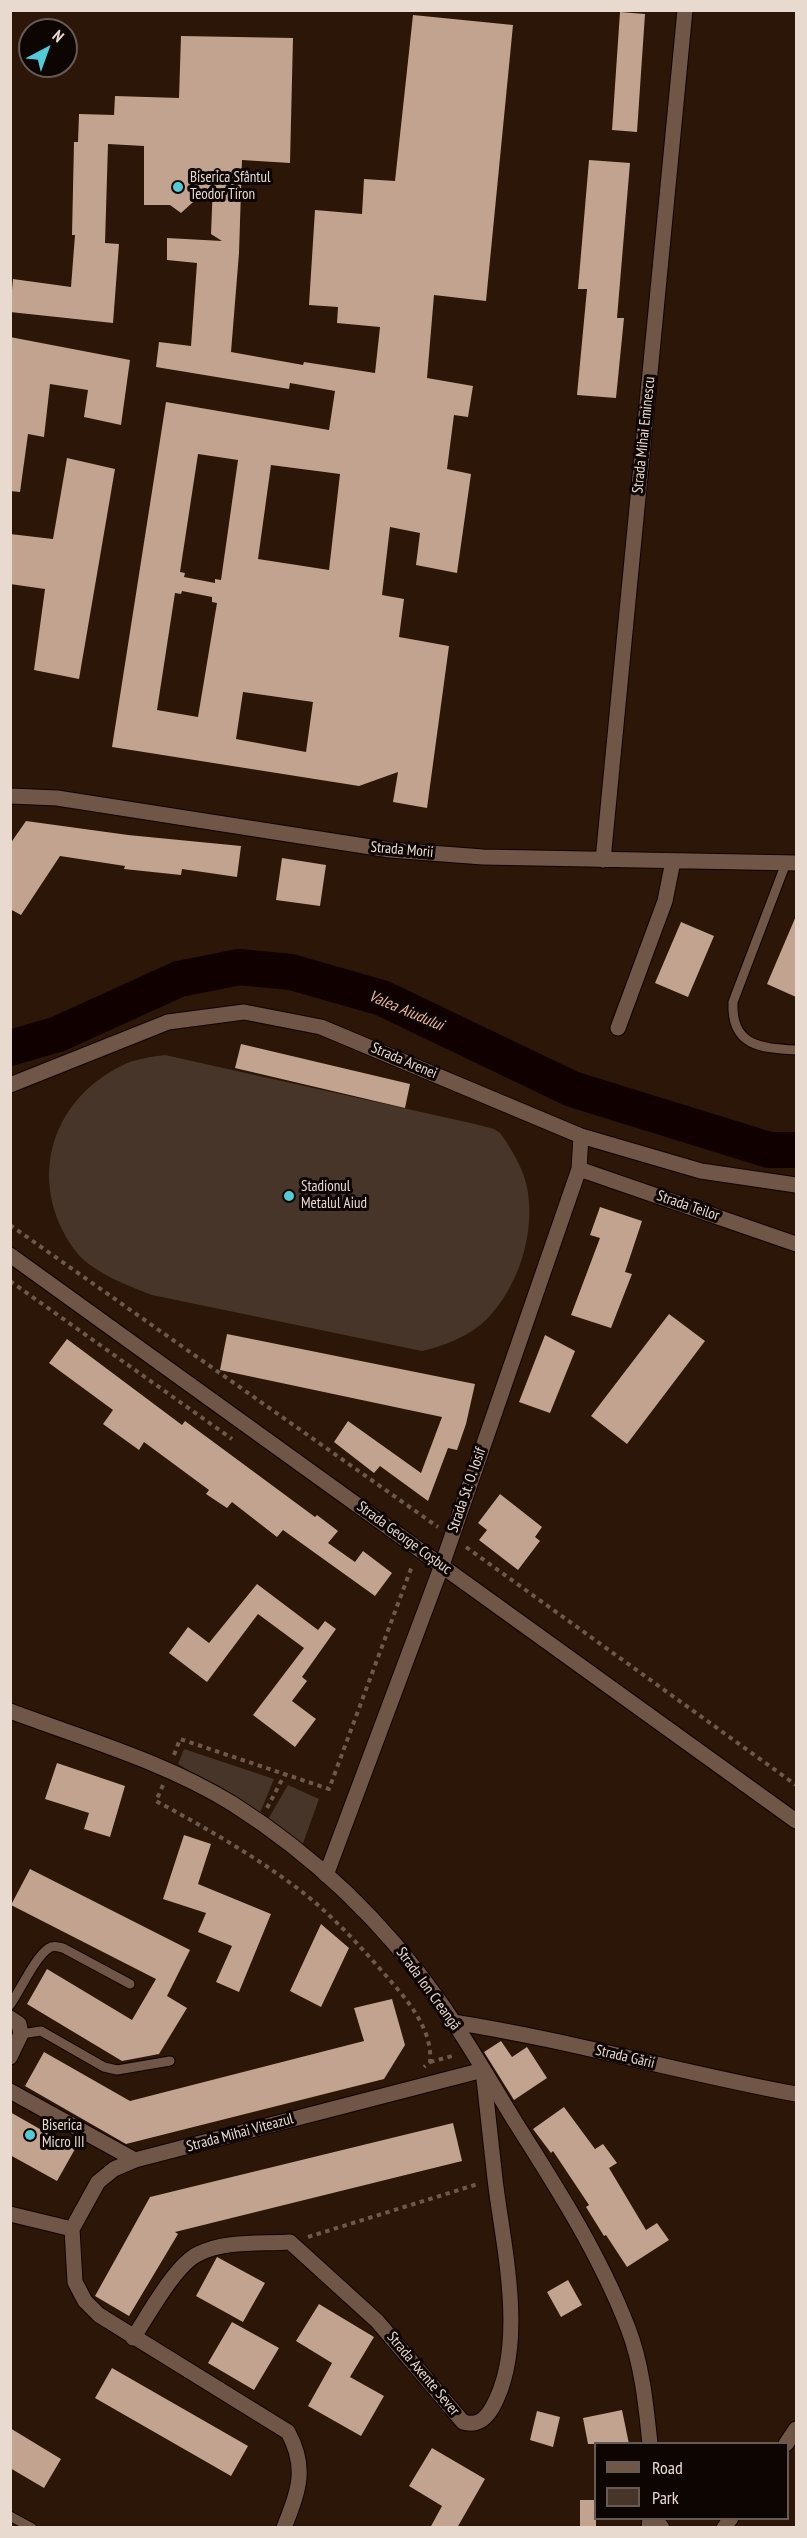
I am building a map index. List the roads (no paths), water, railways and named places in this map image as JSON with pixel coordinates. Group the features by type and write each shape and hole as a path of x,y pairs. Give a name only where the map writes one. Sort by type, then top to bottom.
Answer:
{"street":[{"name":"Strada Mihai Eminescu","path":"603,860 685,10"},
{"name":"Strada Morii","path":"10,796 57,798 390,850 603,860 791,863"},
{"path":"618,1028 665,901 673,861"},
{"name":"Strada Arenei","path":"10,1085 168,1022 244,1012 321,1027 581,1136 701,1171 796,1185"},
{"name":"Strada St. O. Iosif","path":"326,1875 441,1565 579,1169 581,1136"},
{"name":"Strada Teilor","path":"579,1169 796,1244"},
{"name":"Strada George Coșbuc","path":"10,1255 796,1821"},
{"name":"Strada Ion Creangă","path":"10,1712 168,1770 198,1784 260,1822 326,1875 362,1907 401,1950 453,2022 535,2153 612,2290 629,2329 640,2369 650,2442"},
{"path":"10,2018 19,2024 21,2034 10,2057"},
{"name":"Strada Gării","path":"453,2022 518,2032 726,2081 796,2094"},
{"name":"Strada Mihai Viteazul","path":"135,2160 483,2070"},
{"name":"Strada Axente Sever","path":"133,2338 175,2278 197,2254 229,2245 290,2242 377,2321 463,2422 472,2425 481,2421 499,2395 506,2374 510,2345 510,2307 483,2070"},
{"path":"11,2093 135,2160"},
{"path":"135,2160 114,2169 98,2182 72,2229 75,2282 85,2301 99,2315 288,2432 297,2449 301,2475 296,2497 284,2528"},
{"path":"10,2214 72,2229"},
{"path":"787,2442 796,2429"}],"lane":[{"path":"791,863 733,1002 732,1021 739,1033 750,1042 775,1049 796,1050"},
{"path":"10,2005 38,1960 47,1949 54,1946 63,1948 130,1984"},
{"path":"21,2034 41,2031 104,2067 117,2070 170,2061"},
{"path":"10,2516 32,2528"}],"waterway":[{"name":"Valea Aiudului","path":"10,1048 58,1034 179,979 239,967 291,972 382,998 572,1089 769,1150 796,1150"}],"place":[{"name":"Biserica Sfântul Teodor Tiron","path":"178,187"},
{"name":"Stadionul Metalul Aiud","path":"289,1196"},
{"name":"Biserica Micro III","path":"30,2135"}]}
